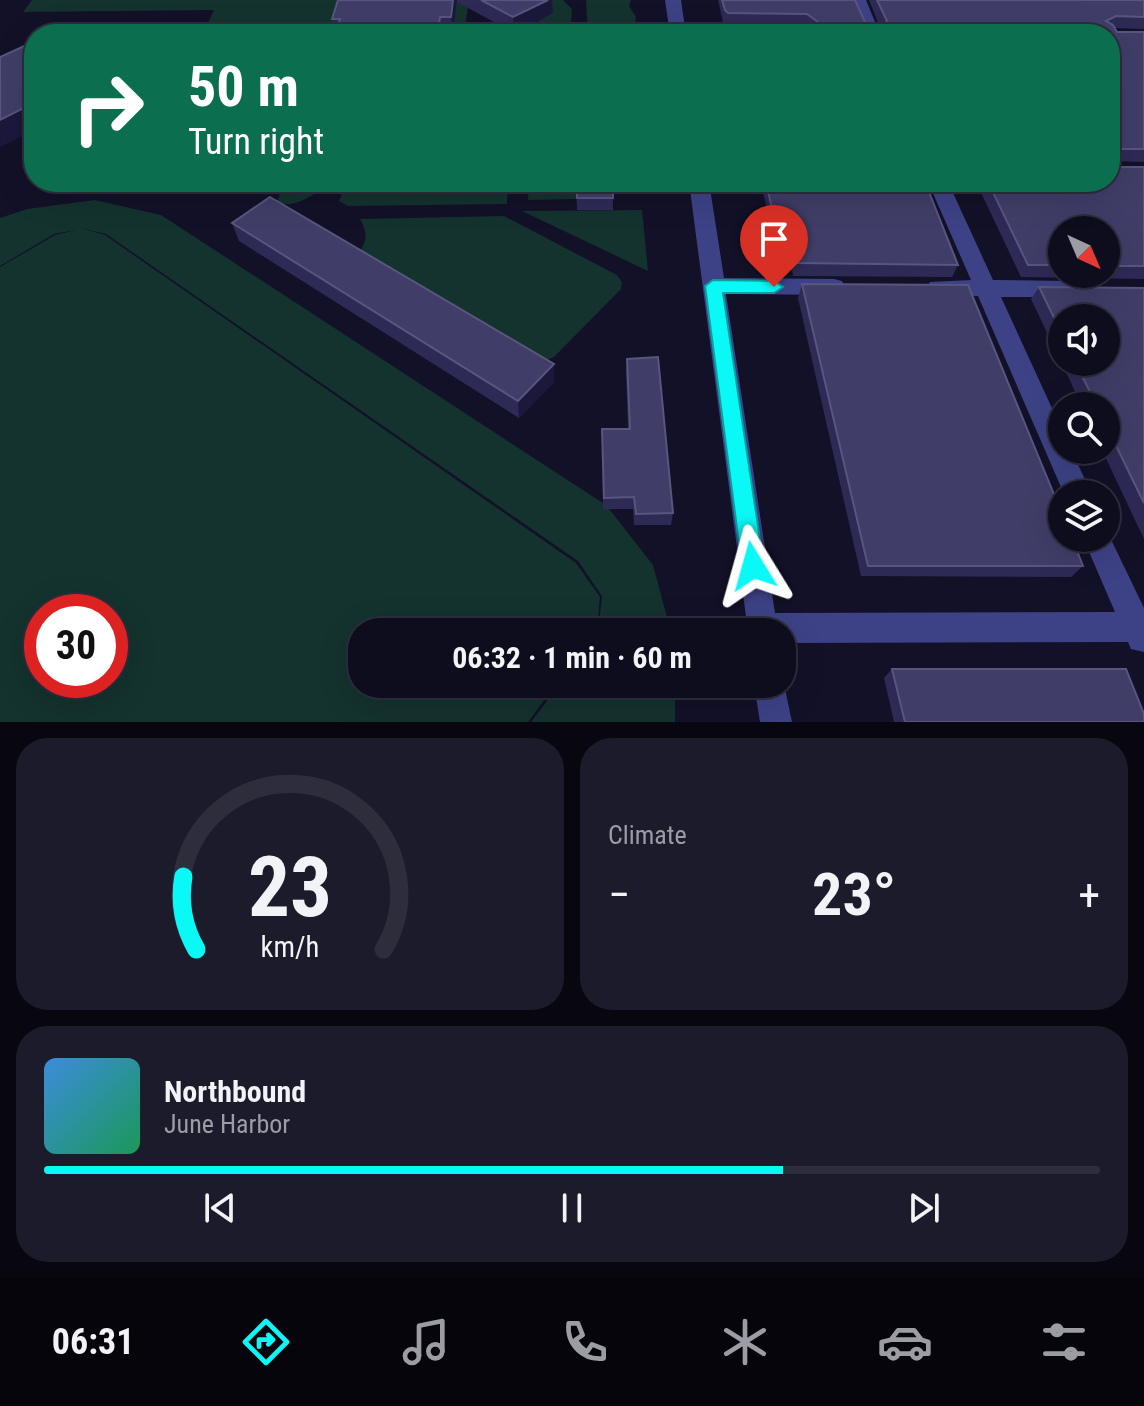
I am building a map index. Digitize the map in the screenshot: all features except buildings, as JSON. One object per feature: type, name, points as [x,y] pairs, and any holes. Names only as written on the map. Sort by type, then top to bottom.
[{"type":"street","points":[[673,0],[677,24]]},
{"type":"street","points":[[858,0],[868,24]]},
{"type":"street","points":[[700,192],[760,618]]},
{"type":"street","points":[[943,192],[1072,480]]},
{"type":"street","points":[[713,286],[850,288]]},
{"type":"street","points":[[911,288],[1097,289]]},
{"type":"street","points":[[796,630],[1142,633],[1104,552]]},
{"type":"street","points":[[772,698],[776,722]]},
{"type":"green space","points":[[32,0],[469,0],[465,24],[208,24],[214,10],[23,12]]},
{"type":"green space","points":[[547,0],[563,0],[572,9],[571,24],[543,24],[538,21],[552,13]]},
{"type":"green space","points":[[586,0],[631,0],[629,6],[636,17],[635,24],[587,24]]},
{"type":"green space","points":[[281,192],[316,192],[291,204],[277,203]]},
{"type":"green space","points":[[343,192],[508,192],[507,204],[348,206],[339,201]]},
{"type":"green space","points":[[528,192],[577,192],[577,199],[528,200]]},
{"type":"green space","points":[[95,200],[161,215],[606,505],[653,565],[667,618],[600,618],[602,596],[578,561],[106,234],[81,228],[105,235],[576,563],[600,597],[598,618],[348,618],[348,698],[546,698],[528,722],[0,722],[0,267],[55,235],[76,230],[54,234],[0,266],[0,218],[27,209]]},
{"type":"green space","points":[[642,210],[648,271],[522,211]]},
{"type":"green space","points":[[504,216],[617,275],[622,282],[621,289],[554,357],[547,360],[360,251],[366,235],[360,219]]},
{"type":"green space","points":[[549,698],[675,698],[675,722],[531,722]]},
{"type":"route","points":[[753,566],[713,286],[774,287]]}]
